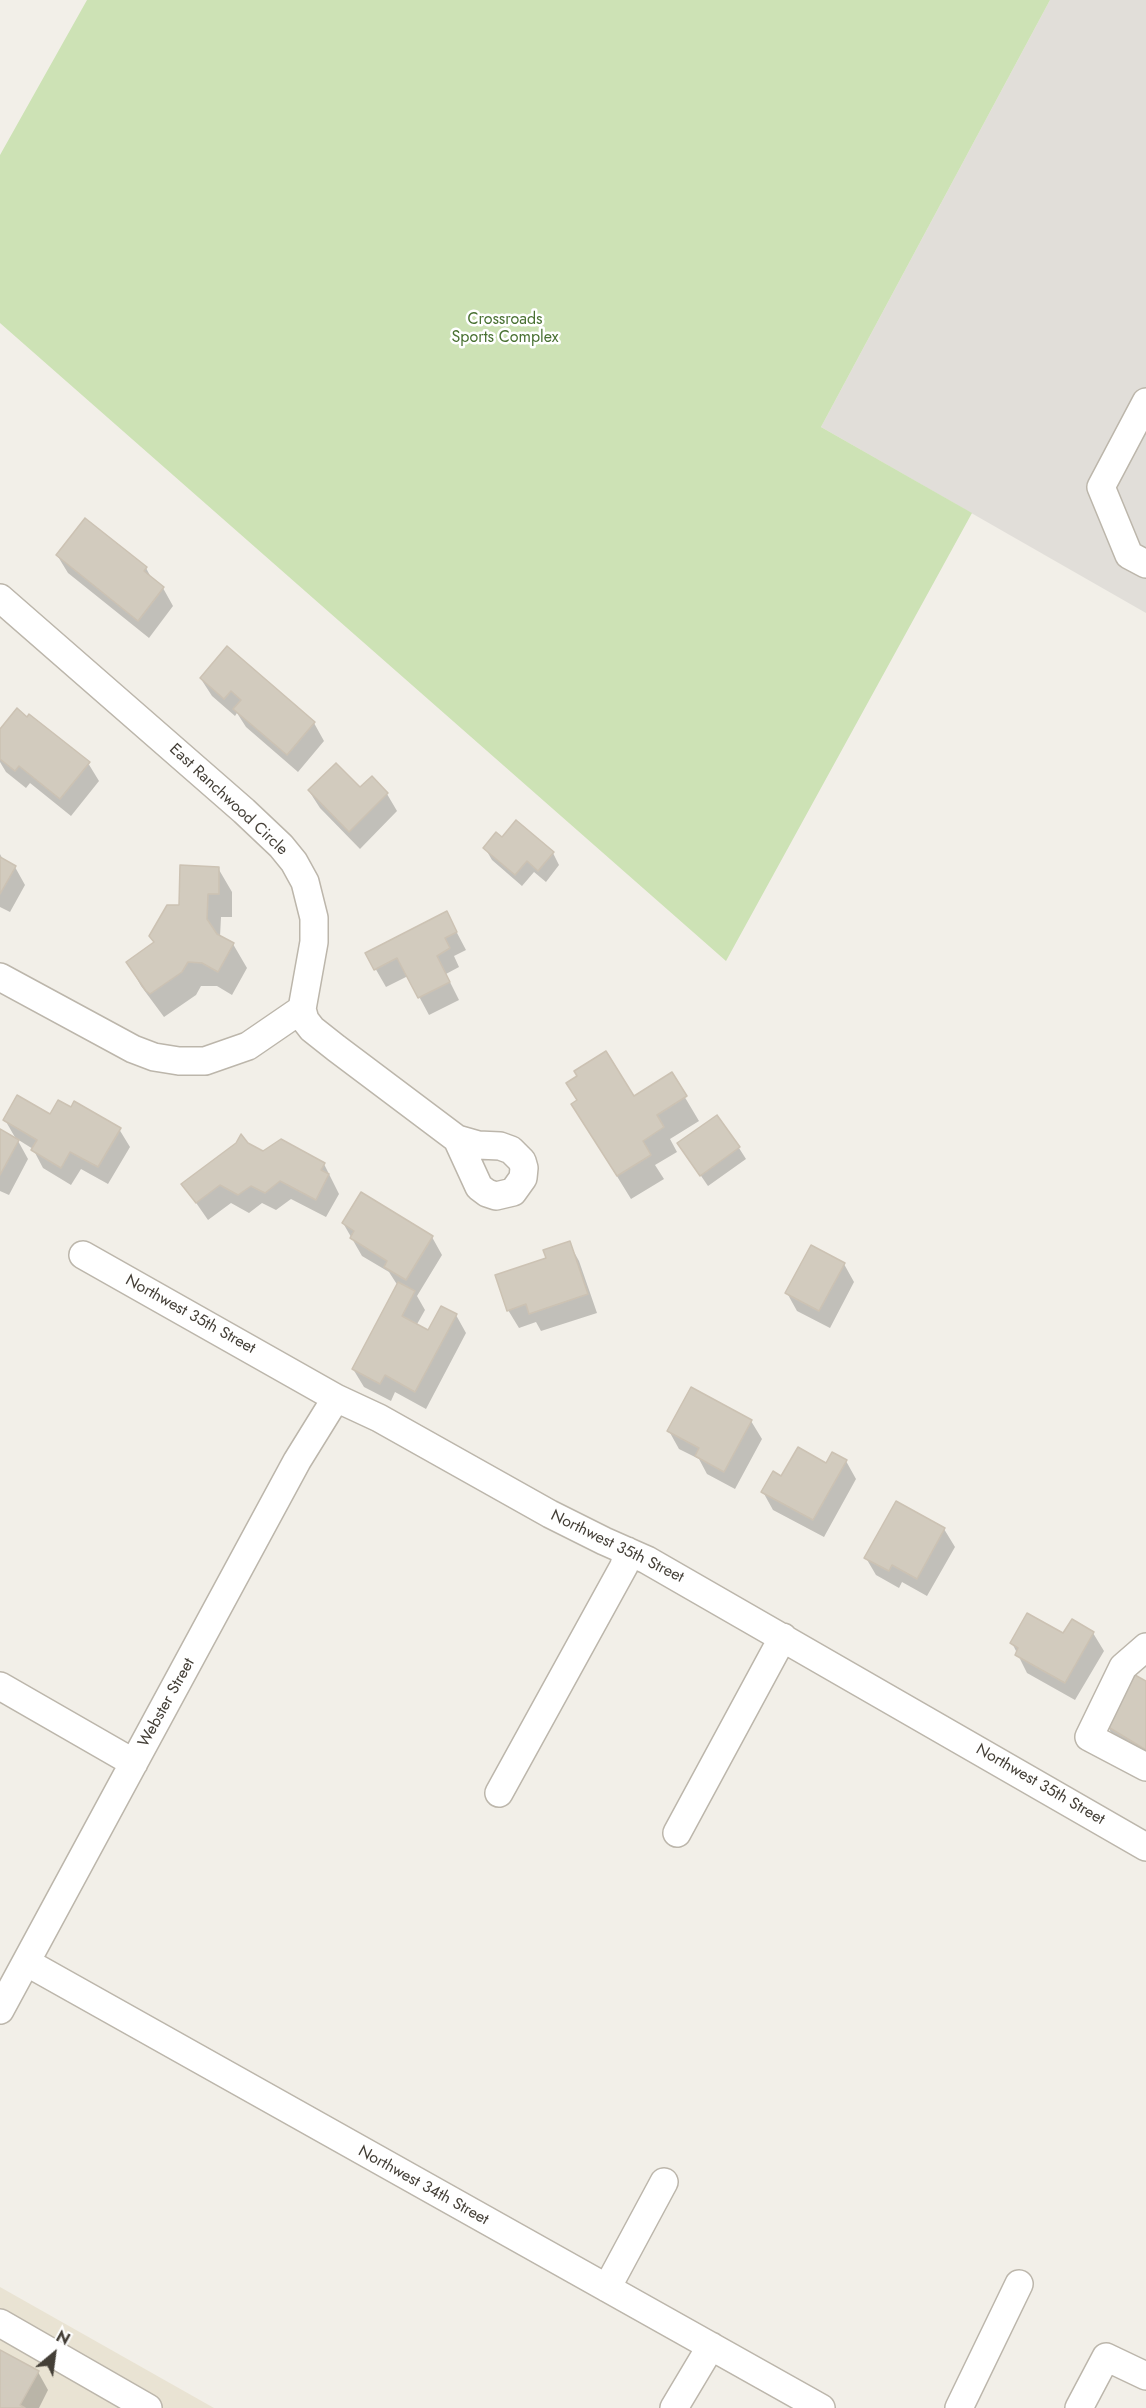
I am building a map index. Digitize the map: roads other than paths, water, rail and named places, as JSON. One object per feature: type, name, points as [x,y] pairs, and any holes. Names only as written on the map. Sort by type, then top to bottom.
[{"type":"street","points":[[1146,402],[1101,488],[1129,555],[1146,564]]},
{"type":"street","name":"East Ranchwood Circle","points":[[0,598],[244,811],[281,846],[294,862],[311,898],[314,918],[314,942],[302,1009]]},
{"type":"street","points":[[0,976],[133,1049],[154,1057],[179,1061],[205,1061],[248,1046],[302,1009],[305,1020],[312,1029],[457,1139]]},
{"type":"street","name":"Northwest 35th Street","points":[[83,1255],[336,1398],[379,1418],[550,1514],[647,1560],[1146,1847]]},
{"type":"street","name":"Webster Street","points":[[0,2010],[297,1461],[336,1398]]},
{"type":"street","points":[[499,1793],[624,1566],[627,1551]]},
{"type":"street","points":[[677,1833],[783,1637]]},
{"type":"street","points":[[1146,1647],[1123,1667],[1089,1737],[1146,1767]]},
{"type":"street","points":[[0,1686],[134,1763]]},
{"type":"street","name":"Northwest 34th Street","points":[[26,1962],[820,2408]]},
{"type":"street","points":[[607,2288],[664,2182]]},
{"type":"street","points":[[959,2408],[1019,2284]]},
{"type":"street","points":[[0,2323],[138,2405]]},
{"type":"street","points":[[674,2408],[711,2346]]},
{"type":"street","points":[[1079,2408],[1106,2357],[1146,2376]]},
{"type":"park label","name":"Crossroads Sports Complex","points":[[505,329]]}]
